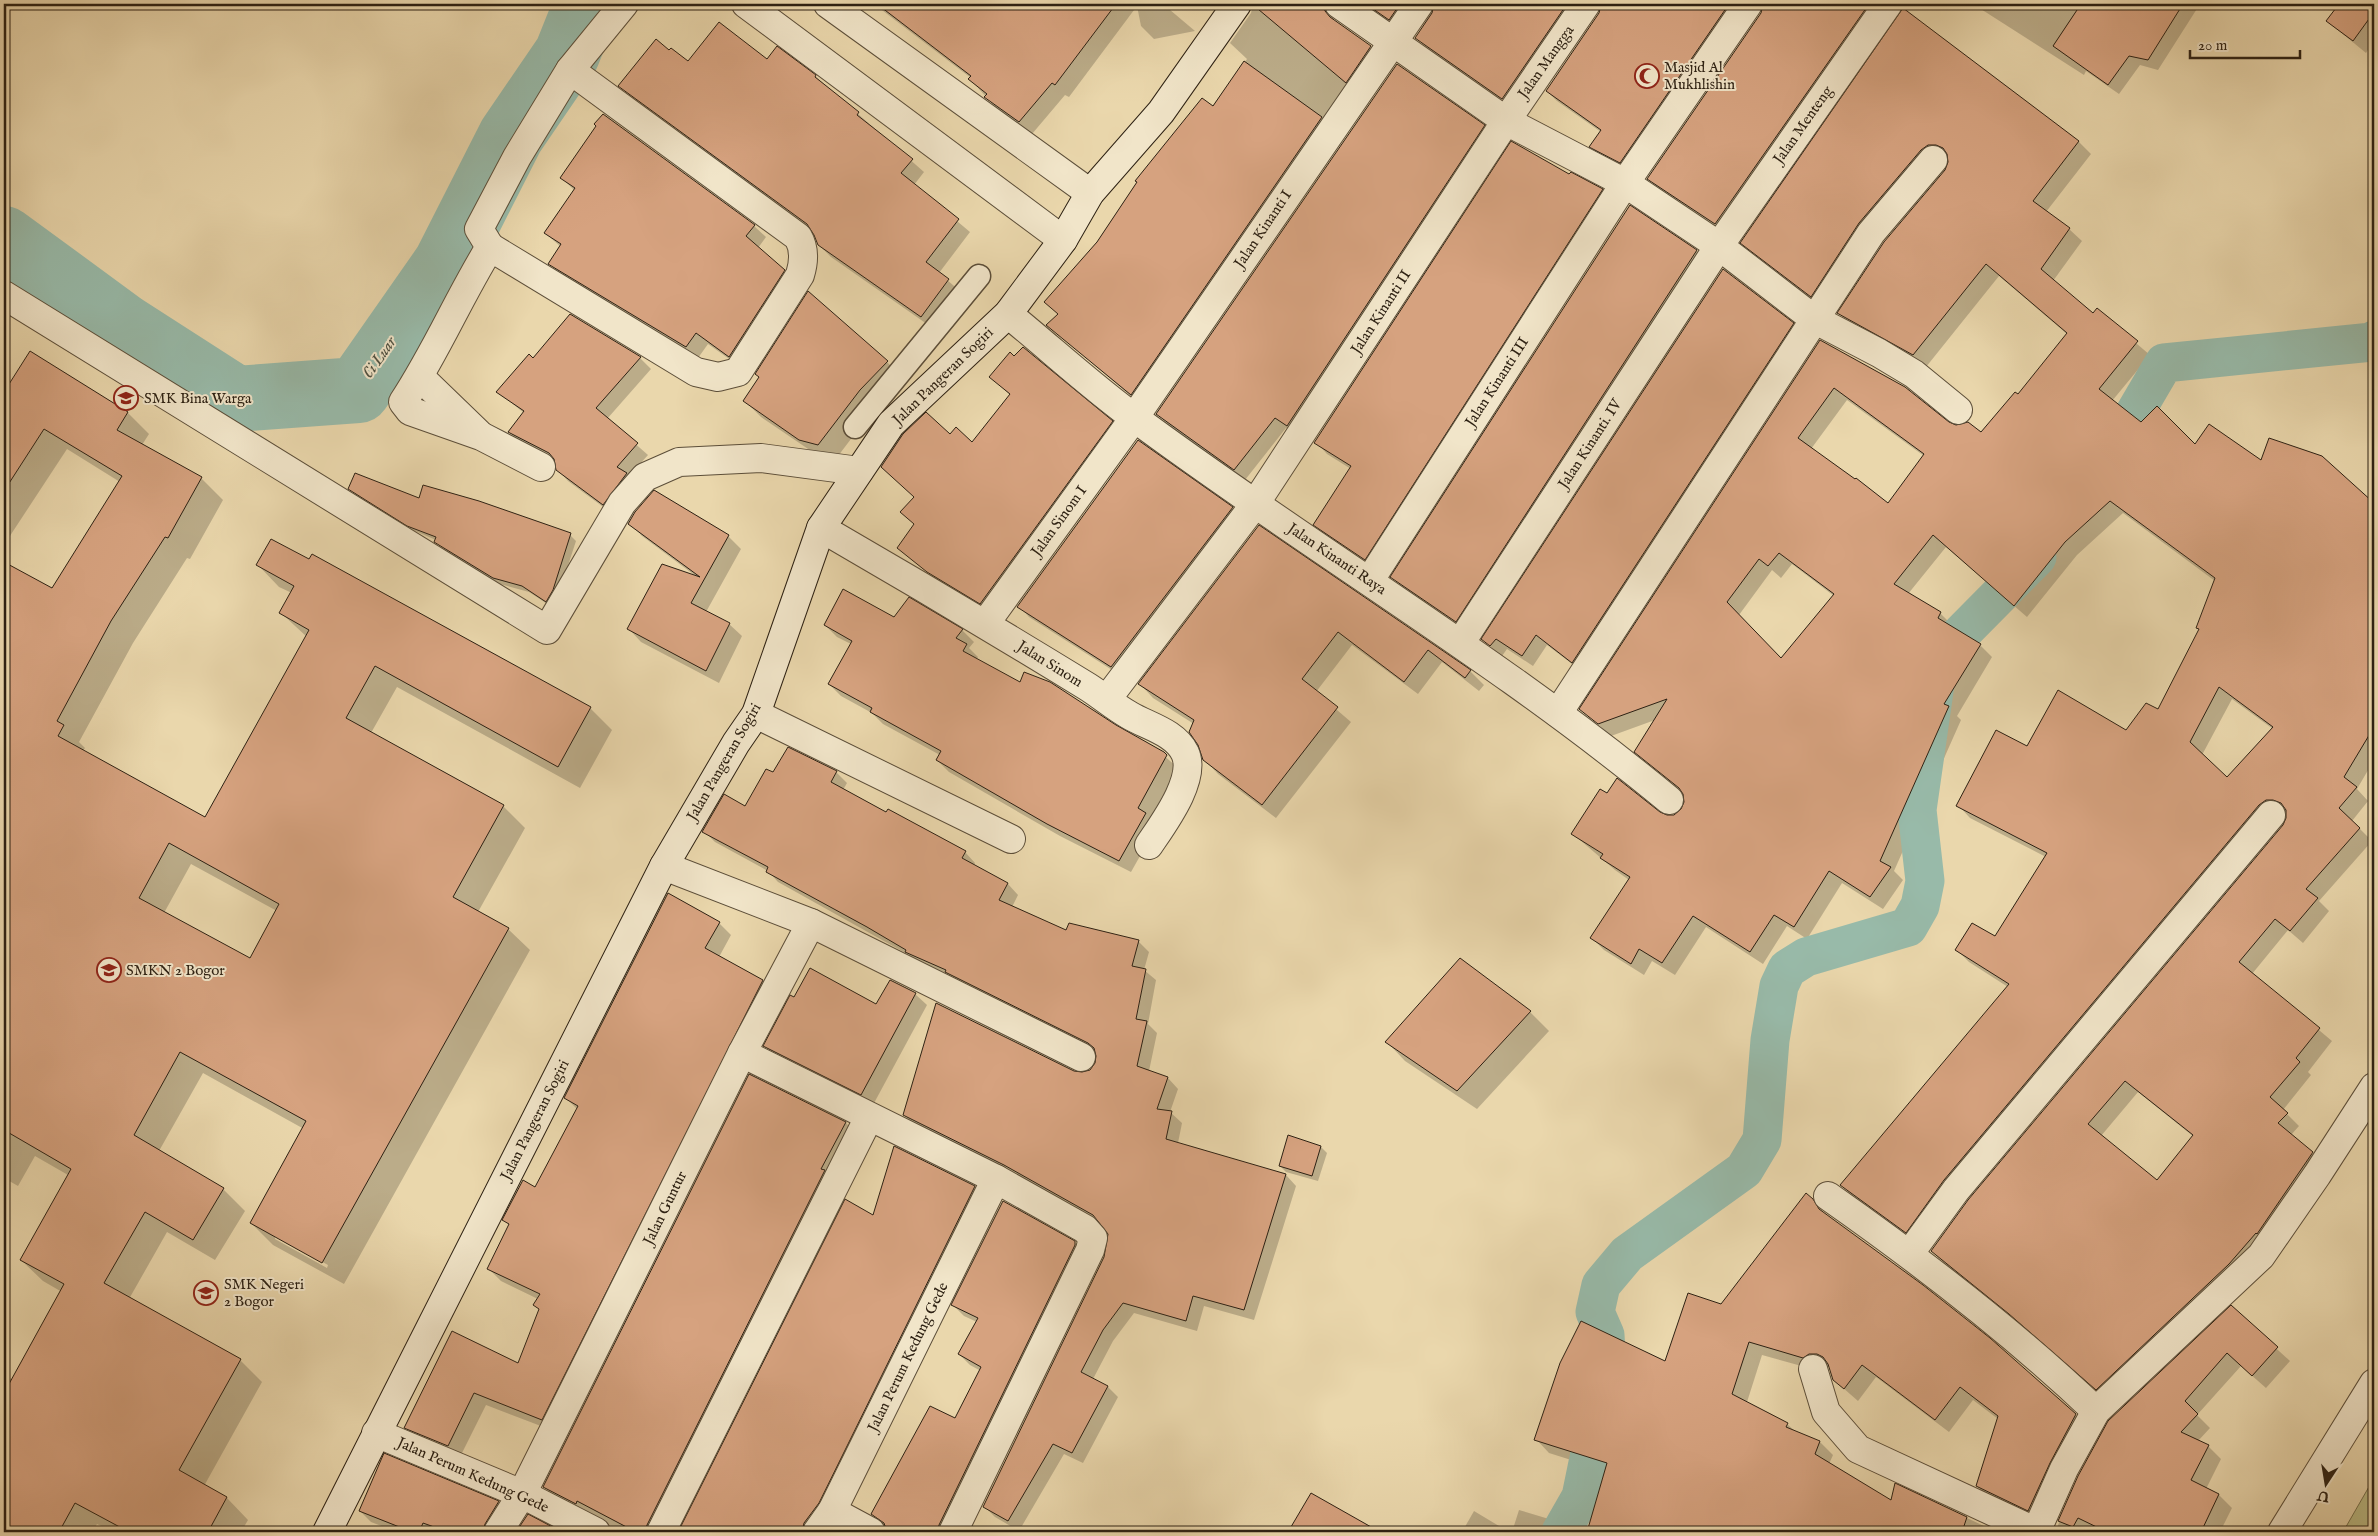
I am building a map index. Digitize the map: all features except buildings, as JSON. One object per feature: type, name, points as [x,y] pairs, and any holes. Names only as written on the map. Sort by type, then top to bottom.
[{"type":"street","points":[[570,70],[798,236],[803,245],[803,265],[800,275],[738,372],[718,377],[696,372],[490,247],[480,229],[516,157],[570,70],[624,4]]},
{"type":"street","points":[[746,4],[1063,240]]},
{"type":"street","points":[[828,4],[1090,193]]},
{"type":"street","name":"Jalan Pangeran Sogiri","points":[[327,1532],[664,866],[736,743],[756,714],[821,528],[891,424],[1008,314],[1063,240],[1090,193],[1160,112],[1237,4]]},
{"type":"street","points":[[1339,4],[1506,121],[1625,183],[1719,246],[1814,319],[1879,353],[1914,374],[1958,410]]},
{"type":"street","name":"Jalan Kinanti I","points":[[1134,418],[1419,4]]},
{"type":"street","name":"Jalan Mangga","points":[[1506,121],[1586,4]]},
{"type":"street","name":"Jalan Kinanti III","points":[[1370,580],[1625,183],[1748,4]]},
{"type":"street","name":"Jalan Menteng","points":[[1719,246],[1888,4]]},
{"type":"street","name":"Jalan Kinanti II","points":[[1107,699],[1255,504],[1506,121]]},
{"type":"street","points":[[1558,713],[1871,233],[1933,160]]},
{"type":"street","name":"Jalan Kinanti. IV","points":[[1461,642],[1719,246]]},
{"type":"street","points":[[490,247],[470,279],[420,377],[403,402],[406,408],[441,423],[481,436],[541,467]]},
{"type":"street","points":[[4,295],[547,630],[617,511],[645,477],[680,462],[760,458],[860,471]]},
{"type":"street","name":"Jalan Kinanti Raya","points":[[1008,314],[1134,418],[1255,504],[1461,642],[1618,758],[1669,800]]},
{"type":"street","name":"Jalan Sinom I","points":[[985,624],[1134,418]]},
{"type":"street","name":"Jalan Sinom","points":[[821,528],[985,624],[1107,699],[1129,715],[1172,738],[1184,753],[1188,767],[1174,806],[1149,845]]},
{"type":"street","points":[[756,714],[1011,839]]},
{"type":"street","points":[[1910,1253],[1956,1190],[2271,815]]},
{"type":"street","points":[[664,866],[811,923],[1081,1056]]},
{"type":"street","name":"Jalan Guntur","points":[[498,1532],[522,1494],[742,1053],[811,923]]},
{"type":"street","points":[[742,1053],[996,1180],[1085,1229],[1093,1238],[1090,1250],[953,1532]]},
{"type":"street","points":[[1813,1369],[1826,1412],[1858,1449],[2036,1532],[2064,1468],[2096,1411],[2261,1256],[2317,1175],[2374,1087]]},
{"type":"street","points":[[661,1532],[869,1117]]},
{"type":"street","name":"Jalan Perum Kedung Gede","points":[[825,1522],[996,1180]]},
{"type":"street","points":[[1828,1196],[1910,1253],[2048,1365],[2096,1411]]},
{"type":"street","points":[[2282,1532],[2374,1383]]},
{"type":"street","name":"Jalan Perum Kedung Gede","points":[[376,1433],[522,1494],[596,1532]]},
{"type":"street","points":[[825,1522],[871,1532]]},
{"type":"lane","points":[[855,427],[979,276]]},
{"type":"lane","points":[[908,362],[936,382]]},
{"type":"green space","points":[[2374,1478],[2374,1532],[2343,1532]]},
{"type":"waterway","name":"Ci Luar","points":[[4,239],[124,327],[236,399],[358,390],[446,264],[511,136],[567,54],[587,4]]},
{"type":"waterway","points":[[2106,462],[2164,363],[2372,342],[2374,340]]},
{"type":"waterway","points":[[1561,1532],[1581,1497],[1607,1371],[1605,1335],[1595,1312],[1601,1285],[1627,1254],[1744,1170],[1762,1140],[1770,1040],[1779,986],[1787,969],[1806,957],[1908,927],[1920,906],[1925,881],[1917,810],[1939,656],[2037,557]]},
{"type":"place","name":"Masjid Al Mukhlishin","points":[[1647,76]]},
{"type":"place","name":"SMK Bina Warga","points":[[126,398]]},
{"type":"place","name":"SMKN 2 Bogor","points":[[109,970]]},
{"type":"place","name":"SMK Negeri 2 Bogor","points":[[206,1293]]}]
